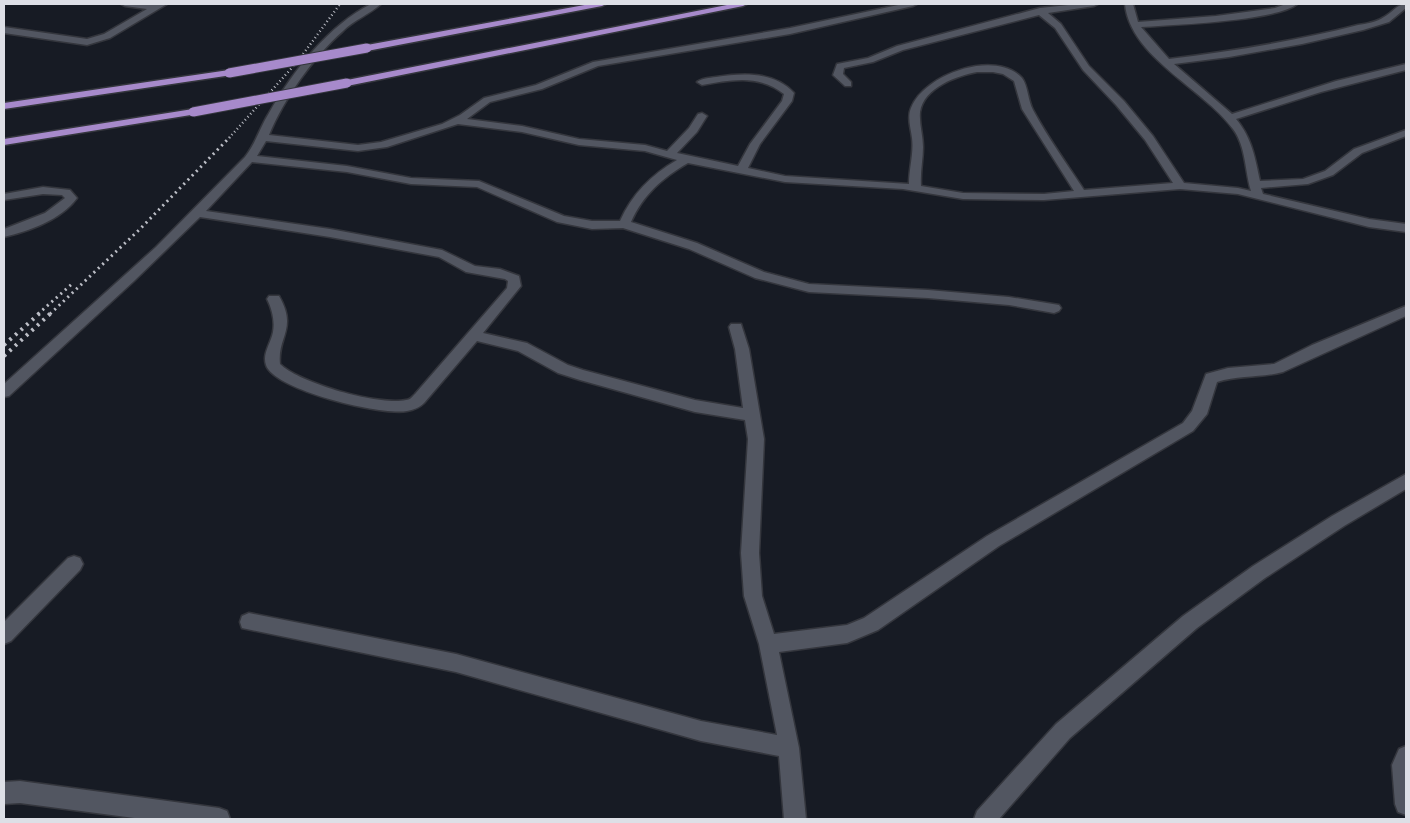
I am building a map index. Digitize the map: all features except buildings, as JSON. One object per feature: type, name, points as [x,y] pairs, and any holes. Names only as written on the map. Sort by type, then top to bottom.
[{"type":"highway","points":[[4,106],[229,73],[602,4]]},
{"type":"highway","points":[[4,142],[193,112],[743,4]]},
{"type":"street","points":[[126,4],[155,8]]},
{"type":"street","points":[[4,30],[87,42],[106,36],[164,4]]},
{"type":"street","points":[[4,392],[168,242],[250,158],[264,138],[272,116],[300,75],[340,27],[376,4]]},
{"type":"street","points":[[264,138],[368,148],[383,145],[457,121],[487,100],[539,87],[596,64],[790,32],[913,4]]},
{"type":"street","points":[[848,84],[838,75],[840,66],[845,64],[870,60],[900,48],[1040,11],[1094,4]]},
{"type":"street","points":[[1129,4],[1128,10],[1134,25],[1151,46],[1230,118],[1239,129],[1251,164],[1256,190]]},
{"type":"street","points":[[1134,25],[1216,19],[1277,10],[1293,4]]},
{"type":"street","points":[[1167,62],[1229,54],[1302,41],[1354,29],[1386,20],[1406,4]]},
{"type":"street","points":[[1040,11],[1058,26],[1086,68],[1120,103],[1149,138],[1180,186]]},
{"type":"street","points":[[1230,118],[1285,98],[1406,67]]},
{"type":"street","points":[[915,187],[914,171],[918,146],[915,117],[917,105],[936,82],[949,76],[985,69],[1004,71],[1018,80],[1027,109],[1050,149],[1081,194]]},
{"type":"street","points":[[702,82],[731,77],[759,76],[777,84],[789,93],[787,101],[755,144],[741,170]]},
{"type":"street","points":[[670,154],[693,130],[702,116]]},
{"type":"street","points":[[457,121],[514,128],[579,142],[646,148],[686,159],[785,179],[915,187],[963,196],[991,198],[1044,197],[1180,186],[1238,191],[1256,190],[1304,182],[1329,172],[1372,144],[1406,132]]},
{"type":"street","points":[[250,158],[347,169],[411,181],[479,184],[561,219],[592,225],[624,224],[693,246],[760,275],[809,288],[928,294],[1009,301],[1054,308]]},
{"type":"street","points":[[624,224],[629,210],[646,187],[667,169],[686,159]]},
{"type":"street","points":[[4,197],[59,190],[66,192],[71,198],[66,204],[50,214],[4,232]]},
{"type":"street","points":[[1256,190],[1369,223],[1406,228]]},
{"type":"street","points":[[196,213],[330,233],[442,254],[455,258],[474,270],[505,273],[511,276],[515,282],[512,292],[416,402],[405,407],[377,404],[319,390],[295,382],[281,374],[273,366],[272,357],[281,322],[274,299]]},
{"type":"street","points":[[768,644],[847,634],[871,624],[907,602],[993,541],[1188,426],[1198,414],[1211,378],[1278,368],[1406,311]]},
{"type":"street","points":[[736,327],[742,349],[756,438],[750,553],[753,596],[768,644],[789,748],[796,810],[795,819]]},
{"type":"street","points":[[474,336],[532,350],[564,369],[607,383],[695,406],[752,415]]},
{"type":"street","points":[[985,819],[1063,731],[1190,622],[1267,567],[1378,496],[1406,481]]},
{"type":"street","points":[[4,635],[74,564]]},
{"type":"street","points":[[249,622],[456,663],[701,731],[789,748]]},
{"type":"street","points":[[1406,756],[1402,765],[1406,804]]},
{"type":"street","points":[[4,793],[20,792],[219,819]]},
{"type":"railway","points":[[229,138],[298,61],[340,4]]},
{"type":"railway","points":[[50,314],[140,229],[230,137]]},
{"type":"railway","points":[[38,314],[73,283]]},
{"type":"railway","points":[[4,345],[40,313]]},
{"type":"railway","points":[[4,356],[51,313]]}]
